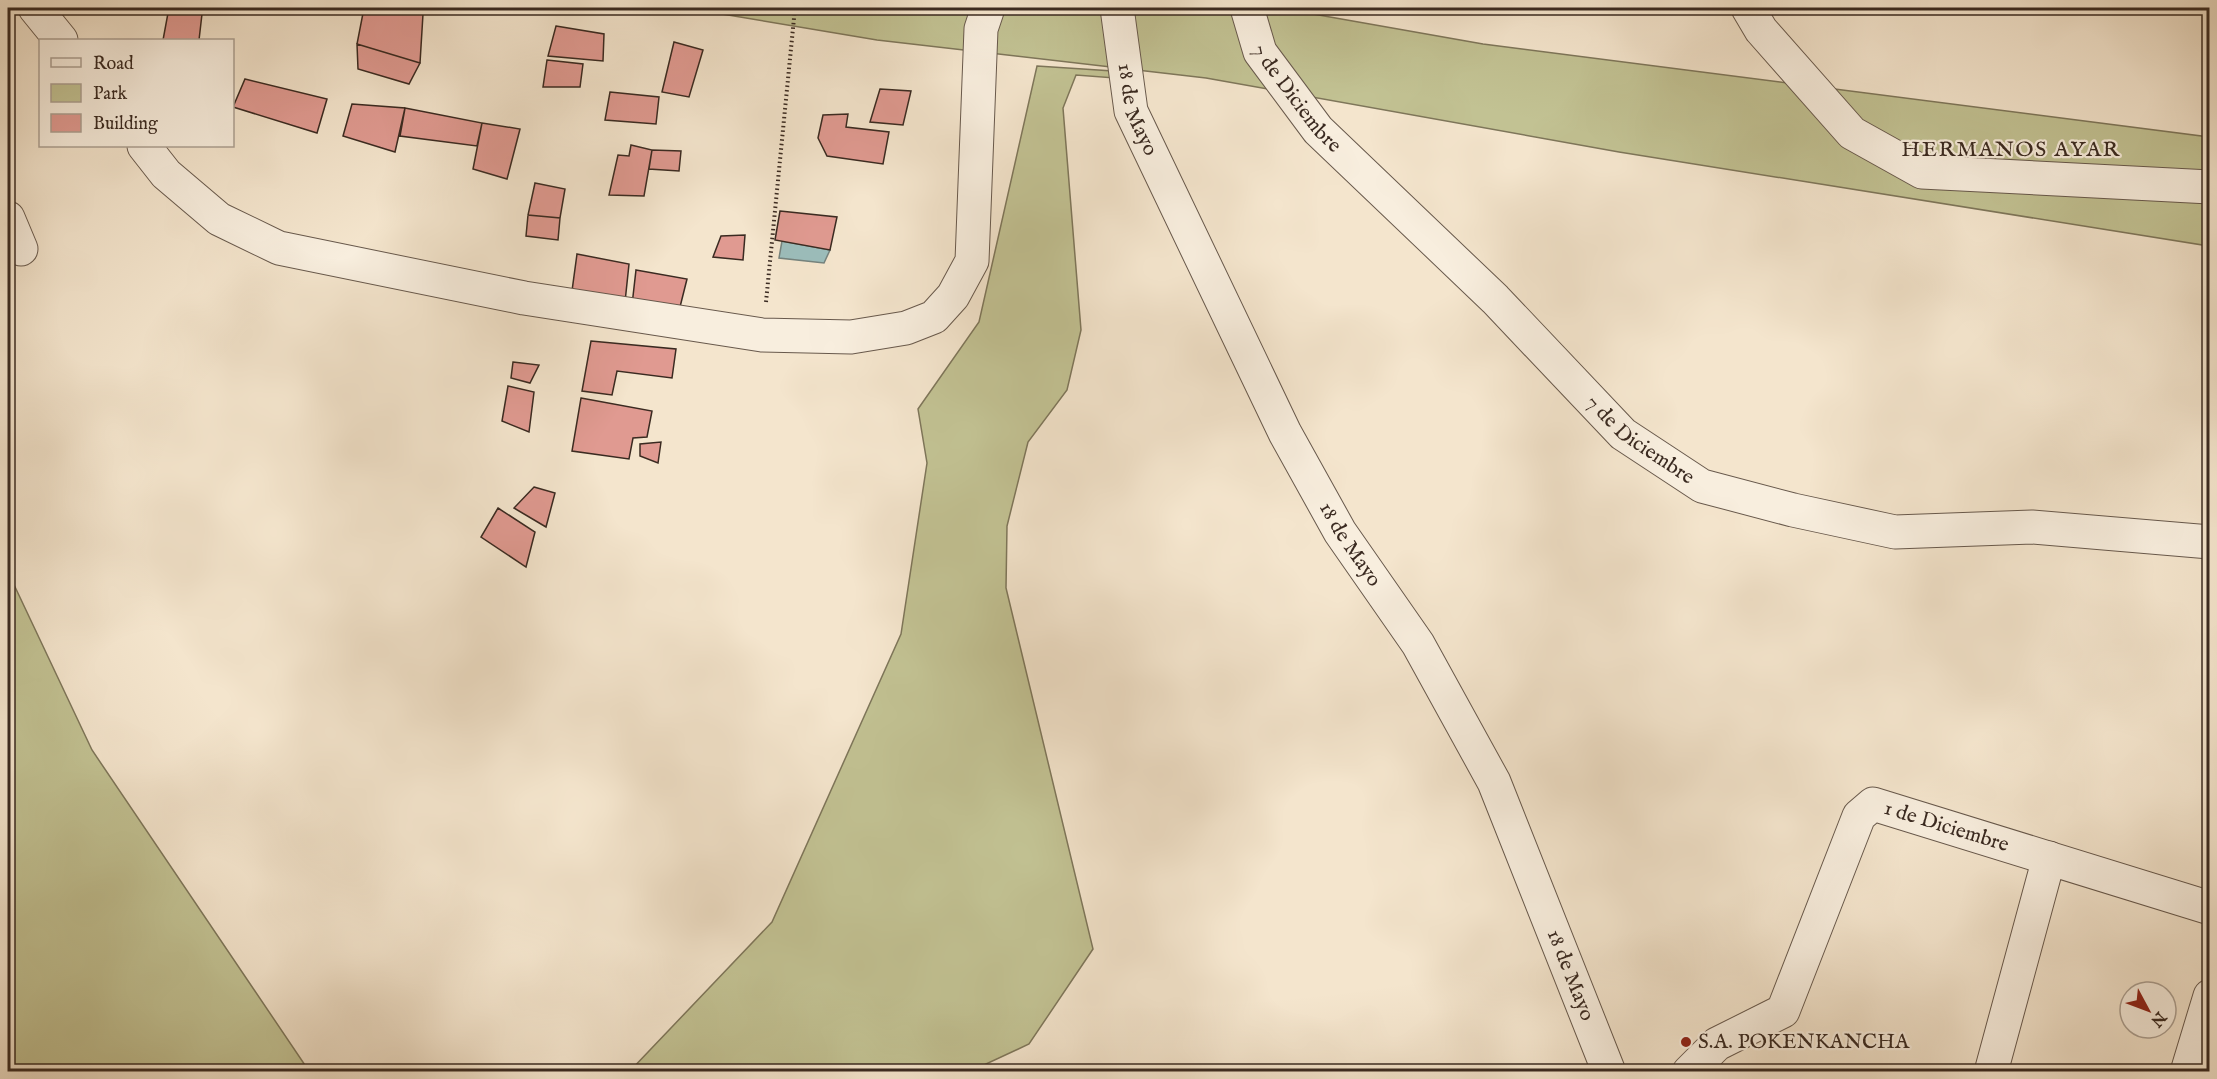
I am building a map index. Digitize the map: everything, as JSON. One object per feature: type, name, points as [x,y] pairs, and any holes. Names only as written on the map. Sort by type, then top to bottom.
[{"type":"street","points":[[35,8],[60,39]]},
{"type":"street","points":[[145,147],[166,174],[219,219],[279,248],[524,298],[762,335],[851,337],[906,328],[934,317],[954,296],[972,261],[981,29],[987,8]]},
{"type":"street","name":"18 de Mayo","points":[[1117,8],[1131,111],[1285,433],[1340,532],[1418,645],[1494,782],[1609,1071]]},
{"type":"street","name":"7 de Diciembre","points":[[1247,8],[1260,52],[1318,130],[1494,299],[1623,434],[1702,486],[1793,510],[1895,532],[2032,527],[2210,542]]},
{"type":"street","points":[[1748,8],[1761,30],[1852,133],[1922,172],[2210,187]]},
{"type":"street","points":[[8,218],[21,249]]},
{"type":"street","name":"1 de Diciembre","points":[[1689,1071],[1717,1044],[1783,1011],[1859,816],[1873,804],[2210,908]]},
{"type":"street","points":[[1991,1071],[2049,858]]},
{"type":"street","points":[[2187,1071],[2210,996]]},
{"type":"path","points":[[762,335],[795,8]]},
{"type":"green space","points":[[686,8],[1279,8],[1483,44],[2209,137],[2209,246],[1619,152],[1206,78],[877,40]]},
{"type":"green space","points":[[1037,66],[1128,72],[1128,79],[1076,75],[1063,108],[1081,330],[1067,390],[1028,442],[1007,526],[1006,588],[1093,949],[1029,1044],[971,1071],[629,1072],[772,922],[901,634],[927,463],[918,409],[979,322]]},
{"type":"green space","points":[[8,572],[92,750],[309,1071],[35,1072],[27,1065],[8,1068]]},
{"type":"water","points":[[782,241],[830,250],[824,263],[779,258]]},
{"type":"building","points":[[364,8],[405,8],[423,14],[420,63],[357,44]]},
{"type":"building","points":[[168,13],[202,14],[199,39],[163,39]]},
{"type":"building","points":[[556,26],[604,34],[603,61],[548,56]]},
{"type":"building","points":[[674,42],[703,50],[689,97],[662,92]]},
{"type":"building","points":[[357,44],[420,63],[409,84],[358,69]]},
{"type":"building","points":[[547,60],[583,64],[580,87],[543,87]]},
{"type":"building","points":[[245,79],[327,99],[317,133],[234,107]]},
{"type":"building","points":[[880,89],[911,91],[903,125],[870,122]]},
{"type":"building","points":[[610,92],[659,97],[656,124],[605,120]]},
{"type":"building","points":[[352,104],[405,108],[395,152],[343,136]]},
{"type":"building","points":[[405,108],[482,123],[477,146],[400,136]]},
{"type":"building","points":[[848,114],[846,127],[889,132],[883,164],[827,156],[818,138],[823,115]]},
{"type":"building","points":[[482,123],[520,129],[507,179],[473,169]]},
{"type":"building","points":[[631,145],[652,150],[644,196],[609,195],[618,155],[629,156]]},
{"type":"building","points":[[652,150],[681,151],[679,171],[649,169]]},
{"type":"building","points":[[535,183],[565,189],[560,218],[528,215]]},
{"type":"building","points":[[780,211],[837,217],[830,250],[775,240]]},
{"type":"building","points":[[528,215],[560,218],[558,240],[526,236]]},
{"type":"building","points":[[745,235],[743,260],[713,257],[721,236]]},
{"type":"building","points":[[577,254],[629,264],[625,302],[572,291]]},
{"type":"building","points":[[636,270],[687,279],[679,311],[632,305]]},
{"type":"building","points":[[591,341],[676,349],[672,378],[617,371],[612,395],[582,391]]},
{"type":"building","points":[[513,362],[539,365],[530,383],[511,378]]},
{"type":"building","points":[[508,386],[534,392],[529,432],[502,421]]},
{"type":"building","points":[[581,398],[652,411],[647,437],[633,438],[629,459],[572,451]]},
{"type":"building","points":[[661,442],[658,463],[640,456],[640,444]]},
{"type":"building","points":[[534,487],[555,493],[546,527],[514,508]]},
{"type":"building","points":[[498,508],[535,532],[526,567],[481,537]]},
{"type":"place","name":"S.A. POKENKANCHA","points":[[1686,1042]]},
{"type":"district","name":"HERMANOS AYAR","points":[[2011,150]]}]
